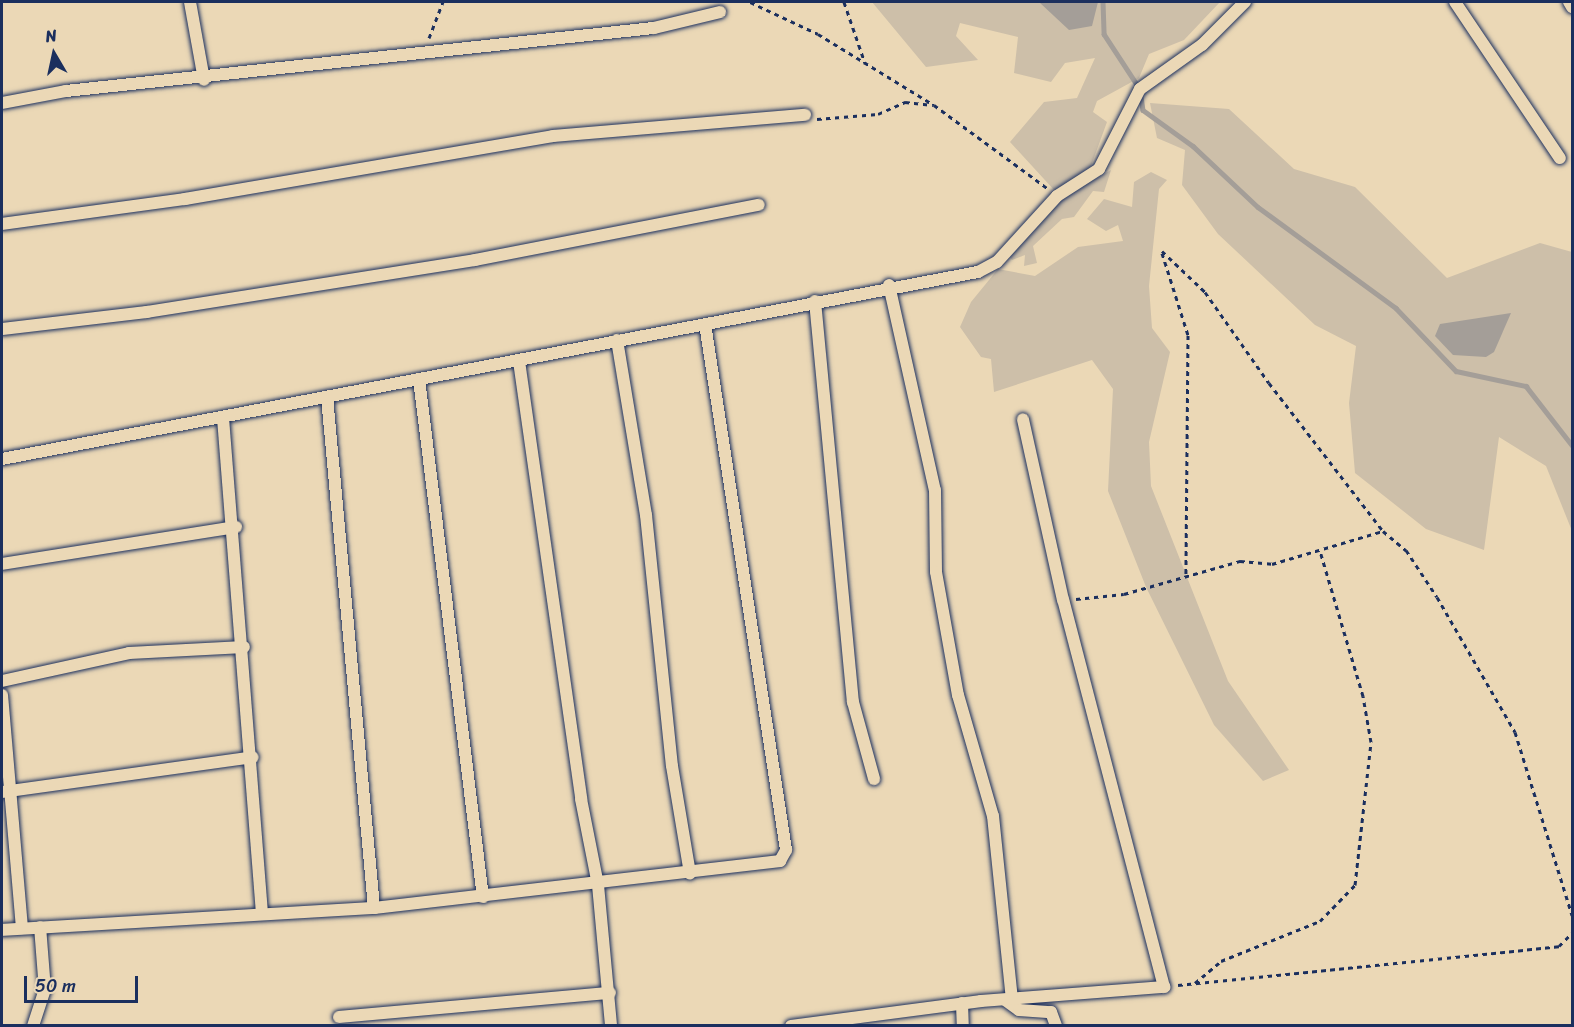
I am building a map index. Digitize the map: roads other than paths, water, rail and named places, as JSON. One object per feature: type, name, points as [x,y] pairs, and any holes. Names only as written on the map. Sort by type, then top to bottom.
[{"type":"street","points":[[190,2],[204,80]]},
{"type":"street","points":[[2,459],[519,361],[889,285],[988,268],[1057,196],[1104,163],[1140,89],[1202,45],[1245,2]]},
{"type":"street","points":[[1455,2],[1560,158]]},
{"type":"street","points":[[1569,2],[1572,7]]},
{"type":"street","points":[[2,103],[66,91],[204,80],[421,57],[654,28],[720,12]]},
{"type":"street","points":[[2,224],[185,199],[553,136],[805,115]]},
{"type":"street","points":[[2,329],[147,312],[408,271],[759,205]]},
{"type":"street","points":[[889,285],[935,490],[936,572],[958,695],[993,816],[1009,1000],[1019,1010],[1051,1012],[1056,1026]]},
{"type":"street","points":[[815,301],[853,702],[874,779]]},
{"type":"street","points":[[2,930],[374,908],[598,885],[780,861],[786,850],[705,324]]},
{"type":"street","points":[[617,340],[646,515],[672,766],[690,873]]},
{"type":"street","points":[[519,361],[581,799],[598,885],[610,993],[611,1026]]},
{"type":"street","points":[[419,379],[483,897]]},
{"type":"street","points":[[327,397],[374,908]]},
{"type":"street","points":[[223,418],[236,527],[262,913]]},
{"type":"street","points":[[791,1026],[873,1020],[962,1004],[1164,987],[1063,600],[1023,418]]},
{"type":"street","points":[[2,564],[236,527]]},
{"type":"street","points":[[2,681],[129,653],[244,647]]},
{"type":"street","points":[[2,694],[7,791],[22,928]]},
{"type":"street","points":[[7,791],[253,757]]},
{"type":"street","points":[[33,1026],[45,990],[40,927]]},
{"type":"street","points":[[339,1017],[610,993]]},
{"type":"street","points":[[962,1004],[963,1026]]},
{"type":"waterway","points":[[1103,2],[1104,34],[1140,89],[1143,110],[1193,146],[1258,207],[1396,308],[1456,371],[1526,386],[1572,445]]}]
